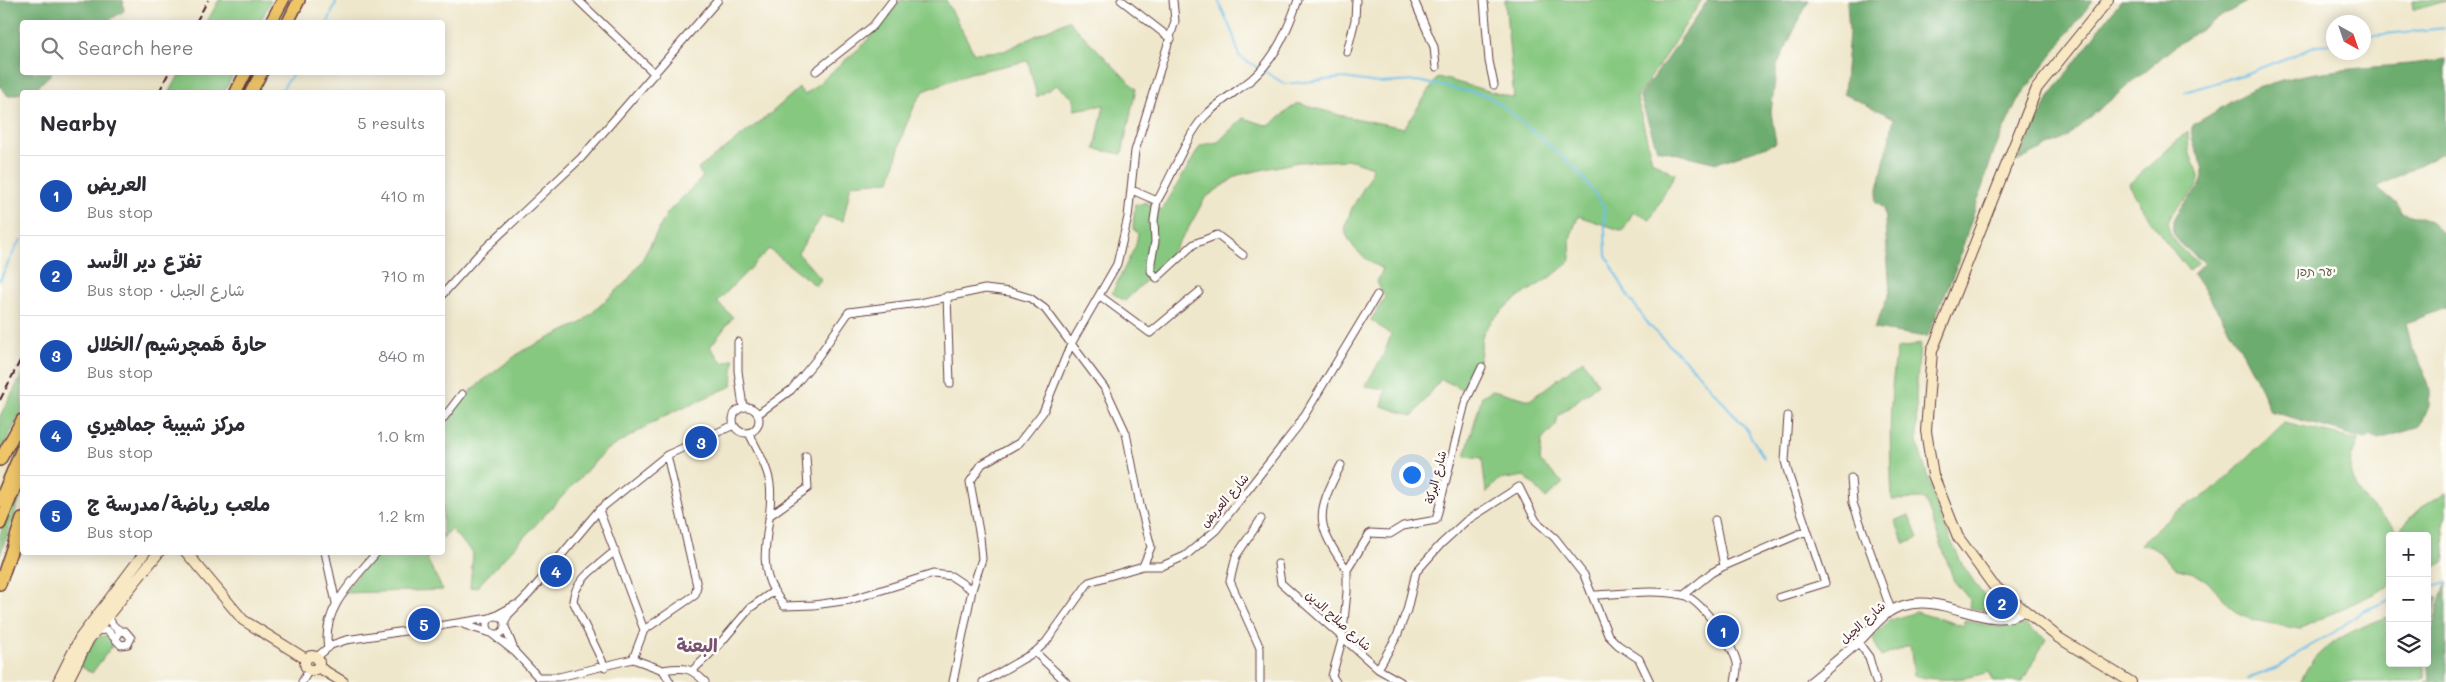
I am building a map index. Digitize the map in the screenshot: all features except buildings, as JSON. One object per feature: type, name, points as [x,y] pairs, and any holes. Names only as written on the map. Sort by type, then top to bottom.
[{"type":"highway","points":[[273,20],[283,0]]},
{"type":"highway","points":[[289,20],[300,0]]},
{"type":"highway","points":[[237,90],[244,75]]},
{"type":"highway","points":[[252,90],[260,75]]},
{"type":"highway","points":[[0,460],[20,424]]},
{"type":"highway","points":[[0,501],[20,454]]},
{"type":"highway","points":[[0,524],[20,475]]},
{"type":"highway","points":[[0,584],[20,525]]},
{"type":"highway","points":[[11,553],[20,537]]},
{"type":"main road","points":[[2108,0],[2037,88],[1987,208],[1932,351],[1926,431],[1933,475],[1958,537],[1993,585],[2024,612],[2059,638],[2131,682]]},
{"type":"main road","points":[[58,682],[80,638],[143,555]]},
{"type":"main road","points":[[67,682],[76,660],[95,631],[156,555]]},
{"type":"main road","points":[[188,555],[243,620],[343,682]]},
{"type":"main road","points":[[194,555],[223,597]]},
{"type":"street","points":[[578,0],[655,74]]},
{"type":"street","points":[[445,292],[478,254],[581,158],[718,0]]},
{"type":"street","points":[[816,71],[873,26],[893,0]]},
{"type":"street","points":[[1121,0],[1171,39]]},
{"type":"street","points":[[953,682],[972,590],[982,559],[970,482],[982,464],[1018,443],[1043,412],[1071,344],[1117,264],[1128,217],[1135,151],[1175,21],[1173,0]]},
{"type":"street","points":[[1242,255],[1217,235],[1194,244],[1157,278],[1151,271],[1151,262],[1155,242],[1154,220],[1157,201],[1170,181],[1196,128],[1220,102],[1259,72],[1286,35],[1298,0]]},
{"type":"street","points":[[1347,52],[1355,20],[1356,0]]},
{"type":"street","points":[[1414,0],[1434,47],[1436,67]]},
{"type":"street","points":[[1484,0],[1488,60],[1494,85]]},
{"type":"street","points":[[1132,190],[1157,201]]},
{"type":"street","points":[[758,414],[791,390],[815,361],[850,312],[919,303],[985,289],[1010,292],[1030,298],[1045,309],[1106,390],[1126,433],[1140,505],[1151,547],[1143,566]]},
{"type":"street","points":[[1100,296],[1150,333],[1198,292]]},
{"type":"street","points":[[947,296],[950,384]]},
{"type":"street","name":"شارع العريض","points":[[984,682],[1035,652],[1046,642],[1089,582],[1143,566],[1162,566],[1185,556],[1216,530],[1298,426],[1377,296]]},
{"type":"street","points":[[738,342],[738,371],[743,407]]},
{"type":"street","name":"شارع البركة","points":[[1347,570],[1370,533],[1390,534],[1403,526],[1436,520],[1465,403],[1482,368]]},
{"type":"street","points":[[445,416],[462,394]]},
{"type":"street","points":[[743,407],[752,408],[758,414],[758,426],[749,433],[742,433],[734,425],[734,416],[743,407]]},
{"type":"street","points":[[1780,597],[1825,583],[1806,531],[1786,461],[1788,416]]},
{"type":"street","points":[[460,624],[500,634],[508,615],[529,594],[599,510],[667,454],[734,425]]},
{"type":"street","points":[[749,433],[770,483],[769,516],[764,557],[767,579],[784,606],[814,605],[850,600],[933,574],[951,576],[972,590]]},
{"type":"street","points":[[633,659],[644,630],[695,595],[697,586],[667,454]]},
{"type":"street","points":[[769,516],[808,488],[806,456]]},
{"type":"street","points":[[1336,682],[1332,676],[1342,640],[1348,592],[1347,570],[1330,545],[1322,528],[1324,498],[1341,465]]},
{"type":"street","points":[[1851,478],[1853,502],[1891,610]]},
{"type":"street","points":[[1378,669],[1404,619],[1416,572],[1441,544],[1466,521],[1519,487],[1536,521],[1556,538],[1584,575],[1608,635],[1618,646],[1639,659],[1650,682]]},
{"type":"street","points":[[599,510],[644,630]]},
{"type":"street","points":[[1260,682],[1260,648],[1230,581],[1236,556],[1261,519]]},
{"type":"street","points":[[1716,520],[1724,566]]},
{"type":"street","points":[[1684,595],[1711,573],[1724,566],[1806,531]]},
{"type":"street","points":[[604,667],[573,601],[574,592],[578,584],[615,551]]},
{"type":"street","points":[[326,555],[336,603]]},
{"type":"street","points":[[328,648],[326,637],[332,609],[374,555]]},
{"type":"street","name":"شارع صلاح الدين","points":[[1278,564],[1281,583],[1342,640],[1378,669],[1401,682]]},
{"type":"street","points":[[694,670],[718,646],[750,608],[774,591]]},
{"type":"street","points":[[1593,595],[1655,593],[1684,595],[1707,614],[1730,643],[1737,664],[1735,682]]},
{"type":"street","points":[[529,594],[492,617],[486,625],[491,633],[515,652],[538,677],[559,677],[633,659],[664,670],[678,668],[694,670],[705,682]]},
{"type":"street","name":"شارع الجبل","points":[[1811,682],[1858,642],[1891,610],[1901,606],[1930,602],[1995,618],[2011,619],[2024,612]]},
{"type":"street","points":[[95,631],[107,630],[121,645],[130,643],[129,633],[111,624],[109,613]]},
{"type":"street","points":[[302,682],[313,663],[328,648],[346,640],[460,624],[492,617],[502,618],[515,652]]},
{"type":"street","points":[[116,638],[122,631]]},
{"type":"street","points":[[1858,642],[1869,657],[1876,682]]},
{"type":"street","points":[[1035,652],[1066,682]]},
{"type":"street","points":[[664,670],[670,682]]},
{"type":"green space","points":[[0,0],[123,0],[124,11],[109,20],[20,20],[20,75],[50,75],[34,90],[20,90],[20,93],[8,96],[0,86]]},
{"type":"green space","points":[[219,0],[271,0],[261,20],[208,20]]},
{"type":"green space","points":[[901,0],[946,0],[974,53],[1004,51],[1068,20],[1136,89],[1122,154],[1095,149],[1104,105],[1074,110],[1074,99],[1057,85],[1037,97],[1028,61],[970,73],[924,91],[916,102],[904,130],[890,181],[851,184],[843,221],[822,216],[798,253],[821,279],[816,286],[769,249],[717,302],[733,317],[710,347],[723,363],[734,359],[732,386],[666,415],[605,451],[477,587],[470,588],[473,553],[450,529],[445,535],[445,420],[460,401],[481,382],[522,351],[581,323],[627,281],[642,260],[668,212],[703,177],[698,169],[770,114],[799,88],[805,95],[863,45]]},
{"type":"green space","points":[[1505,0],[1702,0],[1637,98],[1652,161],[1675,174],[1650,220],[1633,212],[1623,231],[1578,216],[1570,239],[1571,260],[1549,278],[1516,299],[1495,318],[1483,333],[1479,360],[1462,389],[1441,379],[1413,416],[1382,406],[1386,389],[1365,386],[1383,356],[1391,335],[1371,320],[1385,297],[1377,282],[1383,269],[1359,253],[1344,229],[1352,208],[1370,177],[1372,167],[1352,160],[1298,162],[1238,175],[1205,198],[1188,229],[1165,262],[1125,301],[1112,293],[1136,245],[1138,233],[1133,229],[1135,204],[1141,205],[1144,202],[1162,210],[1201,145],[1218,142],[1243,118],[1269,126],[1297,103],[1339,115],[1404,128],[1438,77],[1514,98]]},
{"type":"green space","points":[[1708,0],[1809,0],[1777,65],[1771,112],[1776,143],[1717,163],[1657,149],[1640,97]]},
{"type":"green space","points":[[1847,0],[2093,0],[2017,101],[1994,151],[1955,270],[1927,337],[1874,329],[1890,292],[1884,208],[1875,202],[1894,118],[1844,94],[1849,32]]},
{"type":"green space","points":[[2121,0],[2250,0],[2213,21],[2174,47],[2064,139],[2016,162],[2052,93]]},
{"type":"green space","points":[[2413,0],[2446,0],[2446,1],[2414,10]]},
{"type":"green space","name":"יער תפן","points":[[2446,59],[2446,151],[2377,187],[2397,204],[2401,212],[2430,221],[2446,236],[2446,308],[2406,323],[2411,345],[2424,371],[2429,391],[2429,405],[2420,427],[2379,439],[2371,436],[2365,439],[2270,411],[2236,340],[2193,274],[2205,263],[2183,246],[2173,232],[2176,216],[2198,188],[2203,177],[2201,162],[2192,139],[2192,125],[2249,92],[2303,75]]},
{"type":"green space","points":[[179,75],[233,75],[225,90],[171,90]]},
{"type":"green space","points":[[2188,131],[2190,154],[2199,176],[2197,186],[2174,212],[2169,221],[2170,232],[2179,246],[2199,263],[2189,271],[2149,220],[2129,184]]},
{"type":"green space","points":[[1920,344],[1916,395],[1917,442],[1940,517],[1961,562],[1980,591],[2002,612],[1969,608],[1970,600],[1954,581],[1925,499],[1892,500],[1891,405],[1897,349]]},
{"type":"green space","points":[[1583,360],[1598,384],[1558,416],[1556,425],[1542,440],[1540,461],[1563,483],[1546,498],[1525,476],[1499,480],[1486,493],[1482,458],[1465,456],[1482,396],[1493,390],[1530,400]]},
{"type":"green space","points":[[20,379],[20,415],[0,452],[0,416]]},
{"type":"green space","points":[[2284,423],[2358,440],[2350,464],[2351,476],[2361,494],[2398,531],[2421,508],[2446,492],[2446,517],[2443,522],[2446,561],[2431,568],[2431,532],[2386,532],[2386,588],[2299,629],[2253,620],[2237,613],[2207,581],[2194,573],[2174,568],[2162,554],[2151,547],[2140,544],[2175,513],[2212,491]]},
{"type":"green space","points":[[16,490],[20,492],[20,499],[0,555],[0,535]]},
{"type":"green space","points":[[1909,515],[1918,538],[1905,544],[1895,521]]},
{"type":"green space","points":[[373,555],[430,555],[427,559],[443,590],[344,593]]},
{"type":"green space","points":[[2446,583],[2446,682],[2426,682],[2430,681],[2431,630]]},
{"type":"green space","points":[[2439,597],[2431,621],[2431,600]]},
{"type":"green space","points":[[1916,612],[1964,626],[1965,621],[1999,627],[2025,625],[2046,639],[2022,682],[1994,682],[1989,672],[1970,677],[1932,679],[1914,675],[1910,645],[1881,657],[1873,638],[1888,621]]},
{"type":"green space","points":[[2386,618],[2386,667],[2425,667],[2425,678],[2412,682],[2301,682],[2307,669],[2325,648],[2364,626]]},
{"type":"green space","points":[[108,635],[112,640],[112,646],[92,673],[80,666],[95,638]]},
{"type":"waterway","points":[[329,20],[337,0]]},
{"type":"waterway","points":[[1218,0],[1234,37],[1239,56],[1260,69]]},
{"type":"waterway","points":[[2371,35],[2446,28]]},
{"type":"waterway","points":[[2185,92],[2242,75],[2326,44]]},
{"type":"waterway","points":[[1264,71],[1285,84],[1344,78],[1378,83],[1417,81],[1486,95],[1508,110],[1574,167],[1587,183],[1604,207],[1606,255],[1626,293],[1649,325],[1695,370],[1745,427],[1764,458]]},
{"type":"waterway","points":[[281,90],[292,75]]},
{"type":"waterway","points":[[0,280],[20,241]]},
{"type":"waterway","points":[[2431,587],[2446,582]]},
{"type":"waterway","points":[[2247,679],[2277,668],[2333,633],[2363,611],[2386,602]]},
{"type":"railway","points":[[197,20],[208,0]]},
{"type":"railway","points":[[160,90],[168,75]]},
{"type":"railway","points":[[0,400],[20,361]]},
{"type":"place","name":"حارة هَمچرشيم/الخلال","points":[[701,442]]},
{"type":"place","name":"مركز شبيبة جماهيري","points":[[556,571]]},
{"type":"place","name":"تفرّع دير الأسد","points":[[2002,603]]},
{"type":"place","name":"ملعب رياضة/مدرسة ج","points":[[424,624]]},
{"type":"place","name":"العريض","points":[[1723,631]]},
{"type":"district","name":"البعنة","points":[[697,645]]}]
